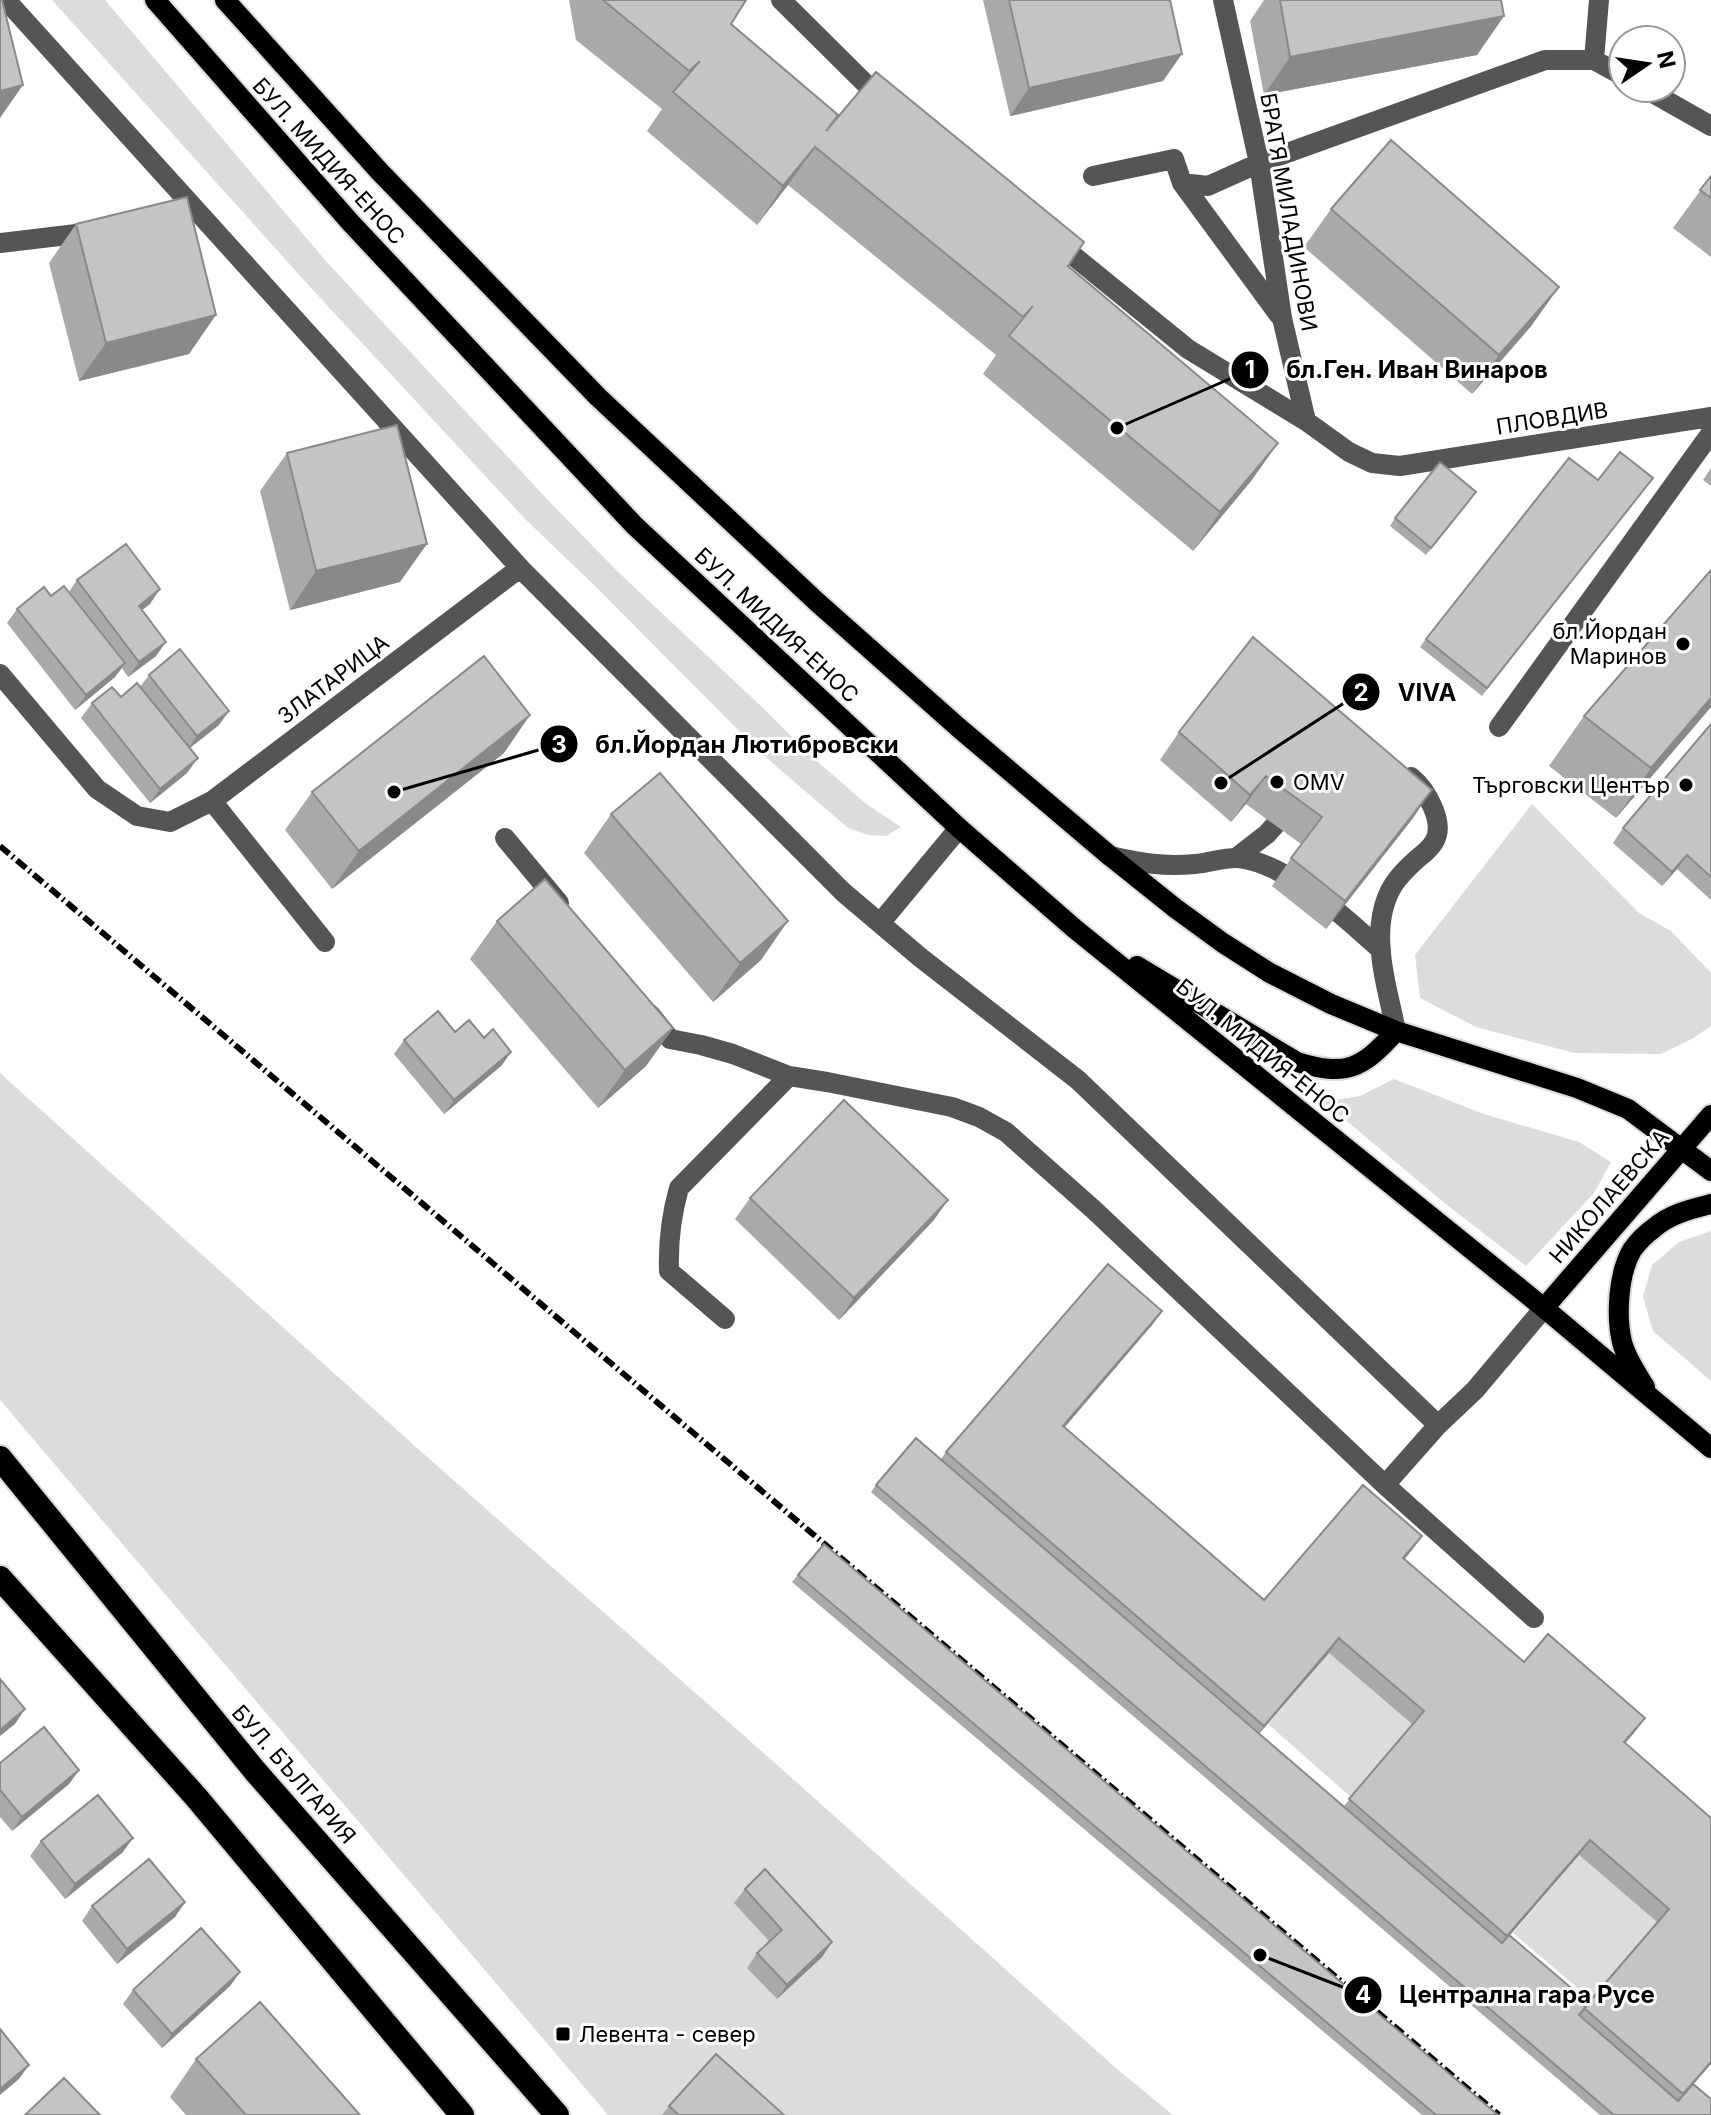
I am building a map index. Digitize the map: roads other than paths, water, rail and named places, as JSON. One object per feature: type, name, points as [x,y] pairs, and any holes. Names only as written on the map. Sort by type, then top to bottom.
[{"type":"highway","name":"БУЛ. БЪЛГАРИЯ","points":[[0,1458],[255,1771],[557,2115]]},
{"type":"highway","points":[[0,1578],[196,1797],[462,2115]]},
{"type":"main road","name":"БУЛ. МИДИЯ-ЕНОС","points":[[155,0],[350,222],[634,525],[959,828],[1075,929],[1544,1308],[1711,1448]]},
{"type":"main road","name":"БУЛ. МИДИЯ-ЕНОС","points":[[225,0],[380,172],[598,397],[817,602],[959,728],[1187,917],[1270,973],[1331,1004],[1396,1031],[1577,1088],[1628,1109],[1711,1171]]},
{"type":"main road","points":[[1075,929],[1297,1062],[1309,1066],[1342,1071],[1379,1050],[1396,1031]]},
{"type":"main road","name":"НИКОЛАЕВСКА","points":[[1544,1308],[1711,1115]]},
{"type":"main road","points":[[1654,1400],[1636,1373],[1622,1343],[1619,1307],[1622,1275],[1632,1250],[1655,1227],[1681,1211],[1711,1204]]},
{"type":"street","points":[[6,0],[520,568],[843,892],[921,958],[1078,1080],[1438,1425]]},
{"type":"street","points":[[781,0],[898,114]]},
{"type":"street","name":"БРАТЯ МИЛАДИНОВИ","points":[[1223,0],[1259,163],[1282,318],[1306,421]]},
{"type":"street","points":[[1594,60],[1599,0]]},
{"type":"street","points":[[1182,183],[1208,186],[1259,163],[1545,60],[1594,60],[1607,67]]},
{"type":"street","points":[[1672,104],[1711,126]]},
{"type":"street","points":[[1093,176],[1174,159],[1182,183],[1282,318]]},
{"type":"street","points":[[173,223],[204,219]]},
{"type":"street","points":[[0,243],[110,230]]},
{"type":"street","points":[[1043,231],[1188,349],[1306,421]]},
{"type":"street","name":"ПЛОВДИВ","points":[[1306,421],[1349,452],[1372,463],[1400,466],[1711,417]]},
{"type":"street","points":[[1499,727],[1711,433]]},
{"type":"street","name":"ЗЛАТАРИЦА","points":[[0,674],[97,789],[137,816],[170,822],[212,801],[520,568]]},
{"type":"street","points":[[1391,762],[1415,781],[1433,805],[1438,826],[1436,841],[1398,876],[1386,896],[1381,920],[1381,950],[1396,1031]]},
{"type":"street","points":[[1236,858],[1267,834],[1303,795]]},
{"type":"street","points":[[212,801],[325,942]]},
{"type":"street","points":[[881,922],[959,828]]},
{"type":"street","points":[[505,838],[573,921]]},
{"type":"street","points":[[1110,856],[1152,865],[1209,863],[1236,858],[1271,866],[1331,905],[1381,950]]},
{"type":"street","points":[[641,1003],[670,1039],[701,1045],[789,1076],[952,1107],[1006,1132],[1093,1209],[1385,1485],[1534,1618]]},
{"type":"street","points":[[725,1319],[669,1271],[672,1211],[679,1188],[789,1076]]},
{"type":"street","points":[[1385,1485],[1438,1425],[1475,1390],[1544,1308]]},
{"type":"railway","points":[[0,846],[1499,2115]]},
{"type":"place","name":"бл.Ген. Иван Винаров","points":[[1117,428]]},
{"type":"place","name":"бл.Йордан Маринов","points":[[1683,644]]},
{"type":"place","name":"OMV","points":[[1277,782]]},
{"type":"place","name":"VIVA","points":[[1221,783]]},
{"type":"place","name":"Търговски Център","points":[[1686,785]]},
{"type":"place","name":"бл.Йордан Лютибровски","points":[[394,792]]},
{"type":"place","name":"Централна гара Русе","points":[[1260,1955]]},
{"type":"place","name":"Левента - север","points":[[563,2034]]}]
